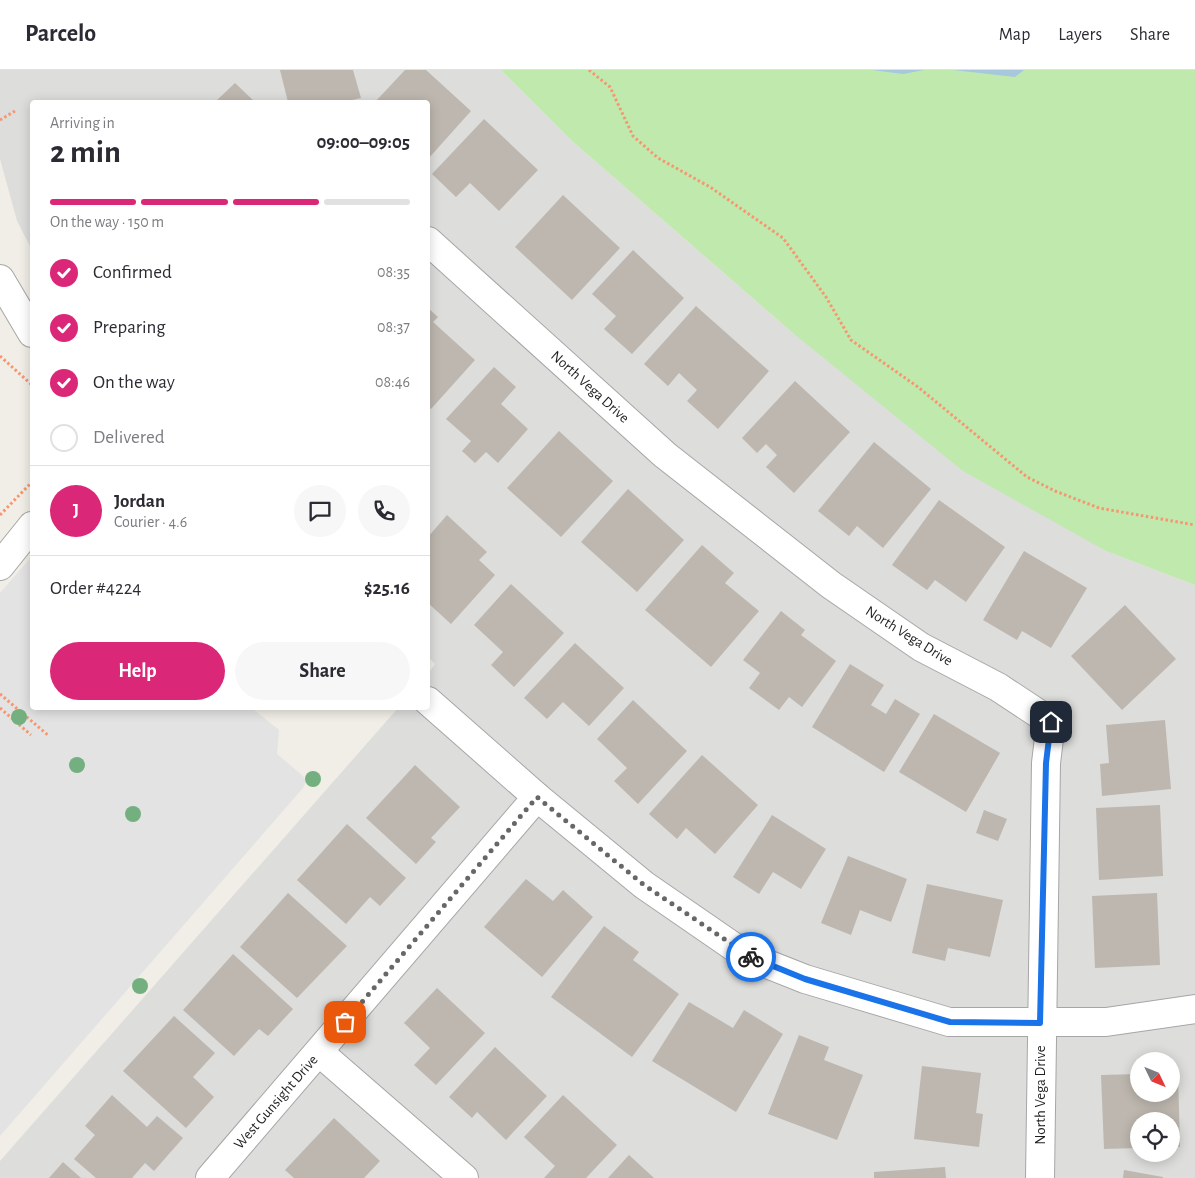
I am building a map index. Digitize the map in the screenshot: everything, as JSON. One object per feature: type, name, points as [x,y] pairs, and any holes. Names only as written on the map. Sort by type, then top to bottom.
[{"type":"street","name":"North Vega Drive","points":[[430,244],[665,456],[831,585],[921,647],[998,687],[1051,722],[1046,763],[1040,1023],[1040,1178]]},
{"type":"street","points":[[0,279],[30,330]]},
{"type":"street","points":[[0,566],[30,528]]},
{"type":"street","points":[[430,703],[537,797],[644,885],[747,956],[805,979],[950,1022],[1106,1022],[1195,1009]]},
{"type":"street","name":"West Gunsight Drive","points":[[210,1178],[537,797]]},
{"type":"street","points":[[319,1052],[464,1178]]},
{"type":"path","points":[[589,70],[610,87],[633,136],[652,153],[710,187],[783,238],[826,297],[851,340],[918,387],[1027,477],[1099,508],[1195,525]]},
{"type":"path","points":[[0,120],[16,111]]},
{"type":"path","points":[[0,356],[30,383]]},
{"type":"path","points":[[0,516],[30,484]]},
{"type":"path","points":[[0,694],[49,736]]},
{"type":"path","points":[[0,708],[31,735]]},
{"type":"shaded area","points":[[0,70],[501,70],[571,140],[794,334],[1106,551],[1195,585],[1195,1178],[0,1178],[0,1161],[396,710],[430,710],[430,671],[435,664],[430,659],[430,100],[30,100],[30,246],[17,221],[0,159]]},
{"type":"shaded area","points":[[30,558],[30,710],[254,710],[279,730],[277,754],[303,776],[306,782],[303,788],[0,1136],[0,593]]},
{"type":"green space","points":[[501,70],[1195,70],[1195,585],[1106,551],[963,471],[794,334],[571,140]]},
{"type":"water","points":[[872,70],[924,70],[903,74]]},
{"type":"water","points":[[953,70],[1024,70],[1015,77]]},
{"type":"building","points":[[280,70],[353,70],[361,98],[352,100],[288,100]]},
{"type":"building","points":[[405,70],[426,70],[471,111],[430,157],[430,100],[377,100]]},
{"type":"building","points":[[235,83],[253,100],[217,100]]},
{"type":"building","points":[[484,119],[538,170],[499,211],[470,183],[456,197],[432,174]]},
{"type":"building","points":[[563,195],[620,248],[572,300],[515,247]]},
{"type":"building","points":[[633,250],[684,298],[632,354],[604,329],[616,316],[592,294]]},
{"type":"building","points":[[696,306],[769,371],[718,429],[687,401],[697,390],[679,373],[668,386],[644,364]]},
{"type":"building","points":[[430,310],[438,317],[433,322],[475,360],[431,409]]},
{"type":"building","points":[[494,367],[516,387],[501,404],[528,429],[498,463],[486,452],[475,463],[462,451],[471,441],[446,419]]},
{"type":"building","points":[[795,381],[850,432],[794,493],[766,467],[777,455],[766,444],[757,453],[742,438]]},
{"type":"building","points":[[559,431],[613,481],[561,537],[507,488]]},
{"type":"building","points":[[874,442],[931,489],[883,548],[857,526],[849,536],[818,511]]},
{"type":"building","points":[[628,489],[684,540],[637,592],[581,542]]},
{"type":"building","points":[[939,500],[1005,547],[966,602],[935,580],[927,590],[892,565]]},
{"type":"building","points":[[447,515],[487,552],[479,560],[495,575],[451,624],[430,605],[430,535]]},
{"type":"building","points":[[702,545],[734,573],[725,583],[759,611],[711,667],[645,610]]},
{"type":"building","points":[[1024,551],[1087,588],[1051,648],[1022,631],[1017,640],[983,620]]},
{"type":"building","points":[[511,584],[564,633],[514,687],[491,665],[503,652],[474,625]]},
{"type":"building","points":[[1125,605],[1176,659],[1122,710],[1071,656]]},
{"type":"building","points":[[781,611],[805,630],[801,635],[836,661],[802,707],[789,697],[779,710],[749,688],[760,673],[743,660]]},
{"type":"building","points":[[575,643],[624,688],[589,726],[563,702],[547,719],[524,698]]},
{"type":"building","points":[[850,664],[884,685],[871,705],[886,714],[895,699],[920,714],[884,772],[812,727]]},
{"type":"building","points":[[633,700],[687,751],[638,804],[614,781],[627,768],[597,739]]},
{"type":"building","points":[[934,714],[1000,753],[966,812],[899,772]]},
{"type":"building","points":[[1165,720],[1171,789],[1102,796],[1100,764],[1109,763],[1106,725]]},
{"type":"building","points":[[702,755],[758,805],[715,854],[686,828],[677,839],[649,814]]},
{"type":"building","points":[[415,765],[460,807],[431,838],[436,842],[416,864],[366,818]]},
{"type":"building","points":[[1160,805],[1163,876],[1099,880],[1096,808]]},
{"type":"building","points":[[984,810],[1007,819],[998,841],[976,833]]},
{"type":"building","points":[[772,815],[826,849],[801,889],[773,872],[759,894],[733,877]]},
{"type":"building","points":[[347,824],[406,878],[380,906],[370,897],[346,924],[297,880]]},
{"type":"building","points":[[848,856],[907,879],[891,922],[860,910],[851,935],[821,923]]},
{"type":"building","points":[[526,879],[553,901],[563,890],[593,917],[542,977],[484,927]]},
{"type":"building","points":[[927,884],[1003,900],[990,957],[948,948],[945,961],[912,953]]},
{"type":"building","points":[[288,893],[347,946],[297,998],[240,947]]},
{"type":"building","points":[[1157,893],[1160,965],[1095,968],[1092,896]]},
{"type":"building","points":[[604,926],[639,952],[633,960],[679,994],[632,1057],[551,997]]},
{"type":"building","points":[[233,954],[293,1009],[268,1036],[259,1029],[234,1056],[183,1010]]},
{"type":"building","points":[[437,988],[485,1033],[436,1085],[414,1065],[430,1048],[404,1023]]},
{"type":"building","points":[[689,1002],[733,1028],[744,1010],[783,1034],[736,1112],[652,1061]]},
{"type":"building","points":[[174,1016],[215,1053],[193,1077],[214,1097],[186,1128],[123,1071]]},
{"type":"building","points":[[799,1035],[829,1047],[824,1060],[863,1075],[837,1140],[768,1114]]},
{"type":"building","points":[[495,1047],[547,1096],[506,1140],[477,1112],[472,1118],[449,1097]]},
{"type":"building","points":[[922,1066],[981,1073],[976,1113],[983,1114],[979,1147],[914,1139]]},
{"type":"building","points":[[1130,1074],[1130,1102],[1179,1102],[1179,1112],[1130,1112],[1130,1148],[1104,1149],[1101,1075]]},
{"type":"building","points":[[112,1095],[147,1127],[157,1116],[183,1138],[154,1171],[145,1163],[132,1178],[96,1178],[74,1159],[95,1135],[85,1126]]},
{"type":"building","points":[[563,1095],[617,1145],[586,1178],[544,1178],[555,1166],[524,1137]]},
{"type":"building","points":[[334,1118],[380,1161],[364,1178],[294,1178],[285,1170]]},
{"type":"building","points":[[629,1155],[654,1178],[608,1178]]},
{"type":"building","points":[[63,1162],[81,1178],[49,1178]]},
{"type":"building","points":[[945,1167],[946,1178],[874,1178],[874,1172]]},
{"type":"building","points":[[1124,1170],[1163,1177],[1163,1178],[1123,1178]]},
{"type":"way so far","points":[[345,1022],[537,797],[644,885],[751,957]]},
{"type":"route","points":[[751,957],[805,979],[950,1022],[1040,1023],[1046,763],[1051,722]]}]
